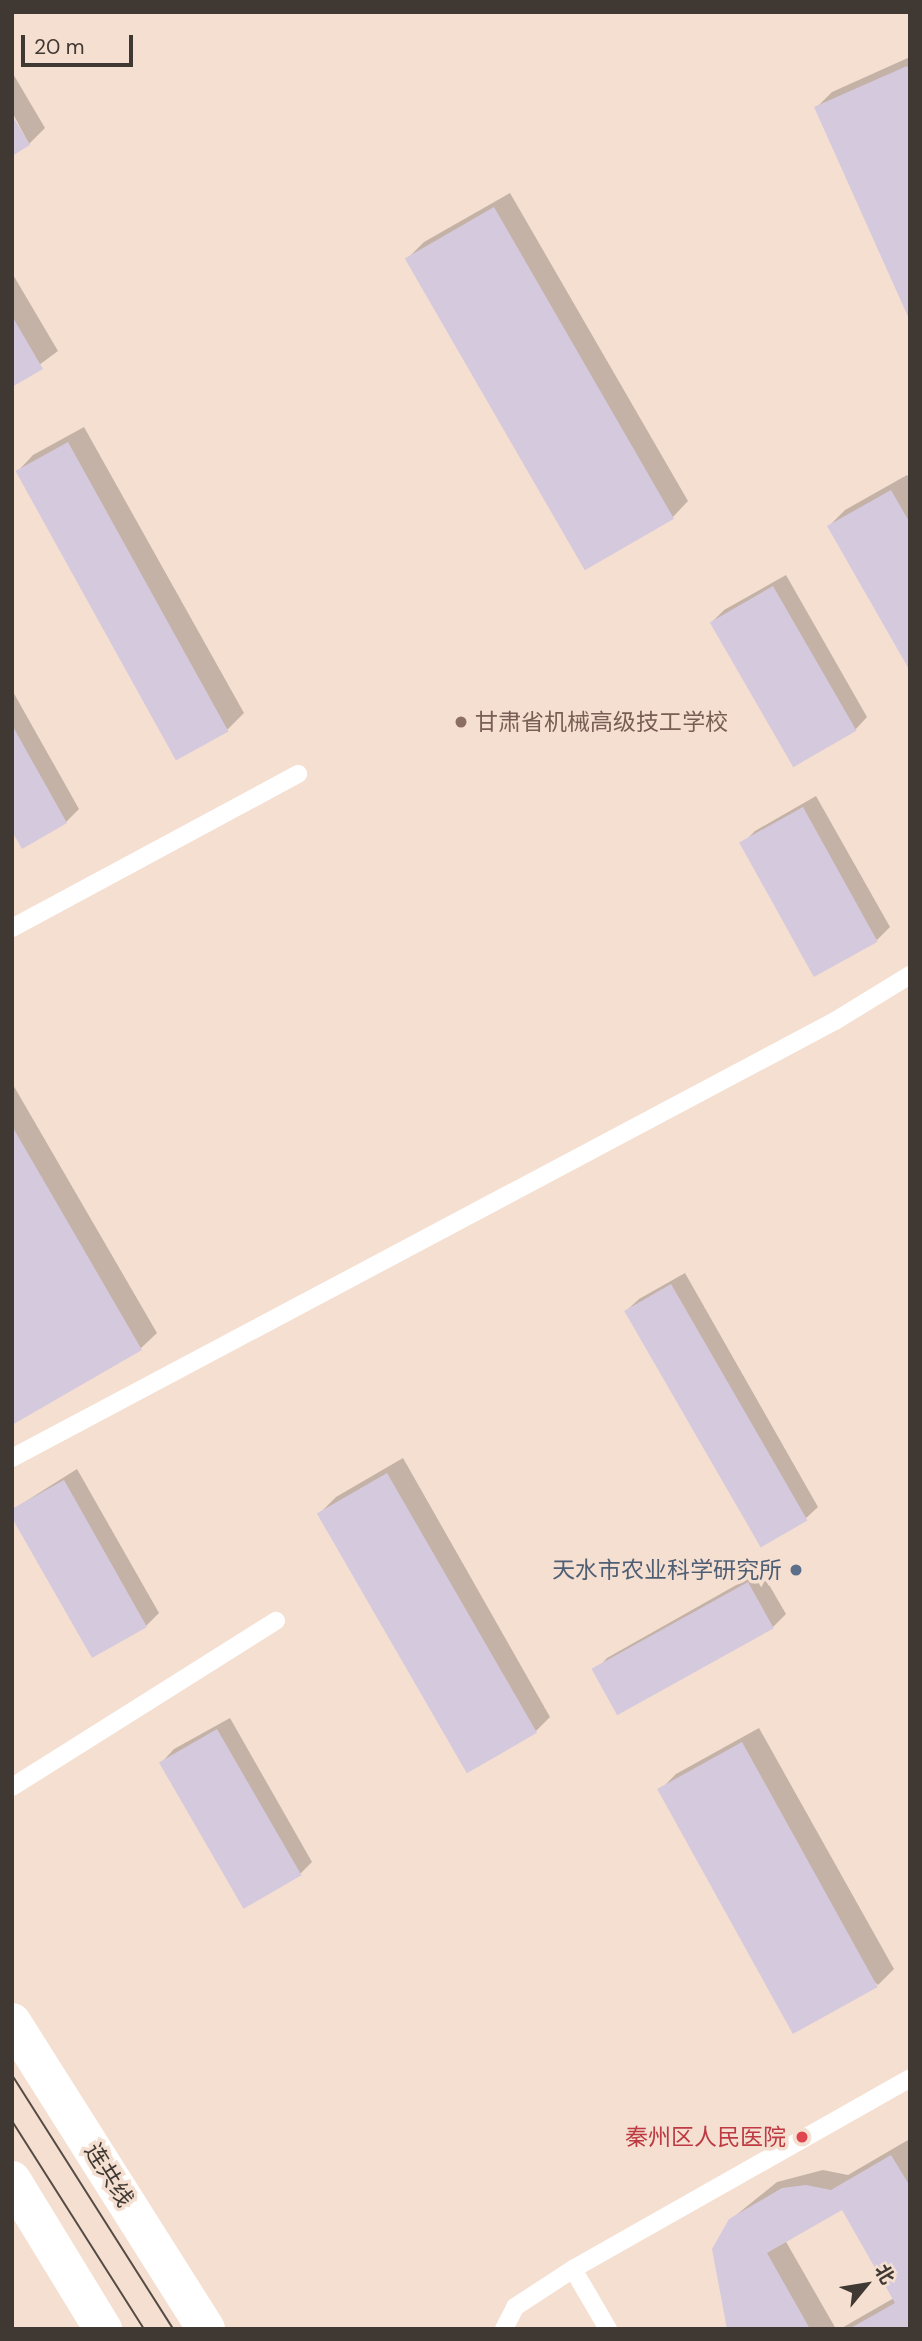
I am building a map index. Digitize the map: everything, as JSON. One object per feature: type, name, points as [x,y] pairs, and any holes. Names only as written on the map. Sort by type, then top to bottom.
[{"type":"highway","name":"连共线","points":[[12,2022],[206,2329]]},
{"type":"highway","points":[[12,2180],[103,2329]]},
{"type":"lane","points":[[12,928],[298,774]]},
{"type":"lane","points":[[12,1458],[835,1021],[910,975]]},
{"type":"lane","points":[[12,1787],[276,1621]]},
{"type":"lane","points":[[504,2329],[516,2307],[573,2269],[910,2078]]},
{"type":"lane","points":[[573,2269],[608,2329]]},
{"type":"building","points":[[907,66],[910,72],[910,321],[814,107]]},
{"type":"building","points":[[12,115],[30,145],[12,156]]},
{"type":"building","points":[[494,207],[674,519],[585,570],[405,258]]},
{"type":"building","points":[[12,316],[43,369],[12,387]]},
{"type":"building","points":[[68,442],[228,731],[176,761],[16,471]]},
{"type":"building","points":[[891,490],[910,523],[910,671],[827,526]]},
{"type":"building","points":[[773,586],[856,731],[793,767],[710,622]]},
{"type":"building","points":[[12,725],[67,823],[22,849],[12,831]]},
{"type":"building","points":[[803,807],[878,942],[814,977],[739,842]]},
{"type":"building","points":[[12,1126],[142,1350],[12,1425]]},
{"type":"building","points":[[671,1284],[808,1520],[761,1547],[624,1311]]},
{"type":"building","points":[[387,1473],[537,1733],[467,1773],[317,1514]]},
{"type":"building","points":[[64,1480],[147,1627],[92,1658],[12,1518],[12,1509]]},
{"type":"building","points":[[748,1582],[774,1628],[617,1715],[591,1669]]},
{"type":"building","points":[[217,1729],[302,1875],[243,1909],[159,1762]]},
{"type":"building","points":[[742,1742],[878,1987],[793,2034],[657,1789]]},
{"type":"building","points":[[891,2155],[910,2186],[910,2329],[849,2329],[895,2303],[842,2210],[767,2253],[810,2329],[727,2329],[712,2249],[729,2219],[782,2188],[806,2185],[831,2190]]},
{"type":"tram line","points":[[12,2075],[173,2329]]},
{"type":"tram line","points":[[12,2121],[144,2329]]},
{"type":"place","name":"甘肃省机械高级技工学校","points":[[461,722]]},
{"type":"place","name":"天水市农业科学研究所","points":[[796,1570]]},
{"type":"place","name":"秦州区人民医院","points":[[802,2137]]}]
